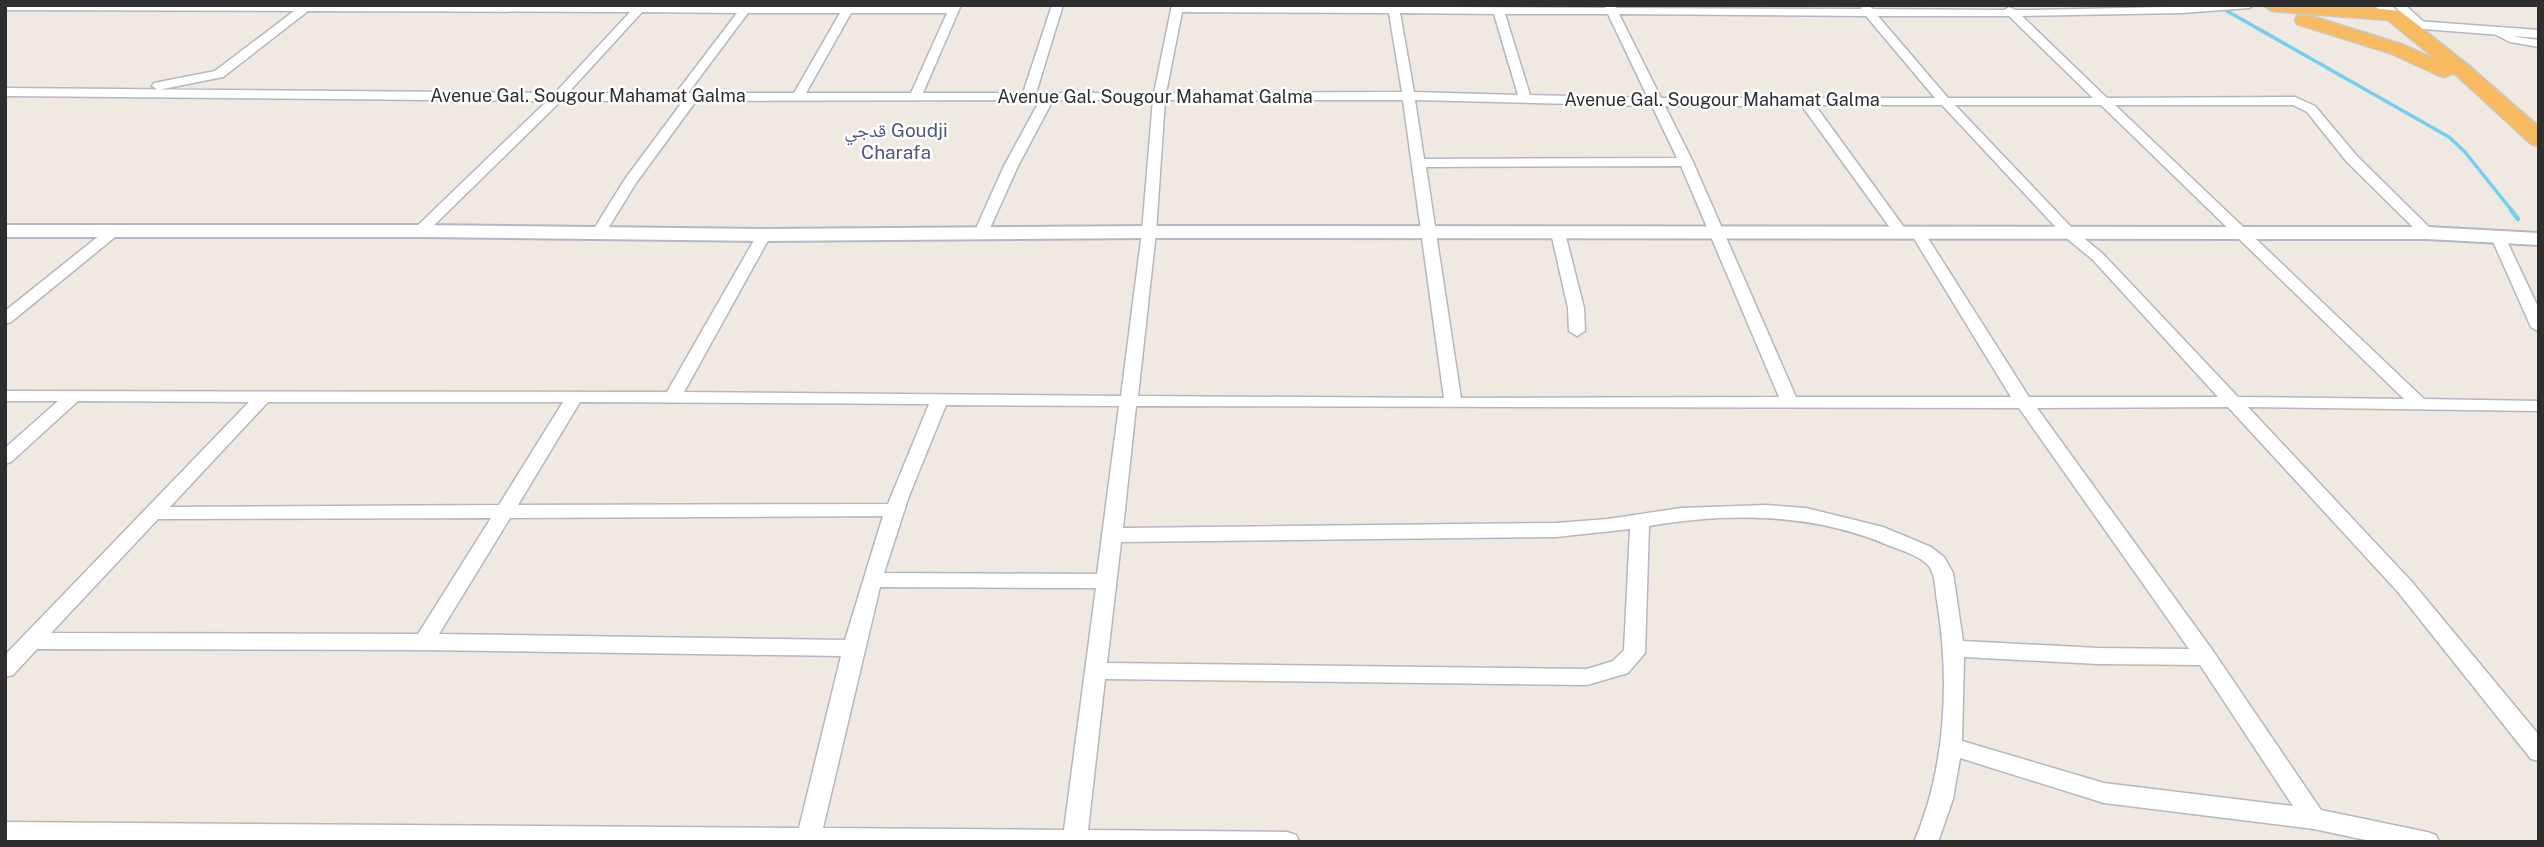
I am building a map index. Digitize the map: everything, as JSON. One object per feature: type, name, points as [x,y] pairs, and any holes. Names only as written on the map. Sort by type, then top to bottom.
[{"type":"highway","points":[[2258,5],[2321,20],[2395,15],[2463,82]]},
{"type":"highway","points":[[2317,10],[2337,5]]},
{"type":"highway","points":[[2275,8],[2395,15],[2461,69],[2539,139]]},
{"type":"highway","points":[[2275,8],[2397,49],[2438,67],[2463,82],[2539,139]]},
{"type":"main road","points":[[5,231],[420,231],[764,235],[1149,232],[2427,233],[2539,239]]},
{"type":"street","points":[[1028,97],[1058,5]]},
{"type":"street","points":[[1075,840],[1149,232],[1159,97],[1178,7],[2182,10],[2249,5]]},
{"type":"street","points":[[137,94],[152,87],[219,74],[307,6]]},
{"type":"street","points":[[5,7],[955,8],[915,97]]},
{"type":"street","points":[[599,232],[747,7]]},
{"type":"street","points":[[1393,7],[1409,96],[1453,403]]},
{"type":"street","points":[[420,231],[558,97],[640,8]]},
{"type":"street","points":[[1611,8],[1686,163],[1790,402]]},
{"type":"street","points":[[1867,8],[1944,100],[2068,233],[2098,257],[2405,587],[2539,752]]},
{"type":"street","points":[[798,97],[848,9]]},
{"type":"street","points":[[2008,9],[2239,234],[2419,404]]},
{"type":"street","points":[[1498,10],[1525,98]]},
{"type":"street","points":[[2395,15],[2498,32],[2539,34]]},
{"type":"street","points":[[2498,32],[2514,40],[2539,44]]},
{"type":"street","name":"Avenue Gal. Sougour Mahamat Galma","points":[[5,92],[558,97],[1409,96],[1658,102],[2295,101],[2311,109],[2352,159],[2427,233]]},
{"type":"street","points":[[5,107],[29,93]]},
{"type":"street","points":[[980,235],[1048,97]]},
{"type":"street","points":[[1806,102],[1909,232],[2024,402],[2206,657],[2314,820]]},
{"type":"street","points":[[1419,163],[1686,163]]},
{"type":"street","points":[[5,319],[115,230]]},
{"type":"street","points":[[1558,233],[1576,307],[1577,331]]},
{"type":"street","points":[[673,397],[764,235]]},
{"type":"street","points":[[2498,237],[2539,327]]},
{"type":"street","points":[[5,396],[673,397],[1453,403],[2233,402],[2539,406]]},
{"type":"street","points":[[5,458],[73,397]]},
{"type":"street","points":[[424,642],[575,397]]},
{"type":"street","points":[[5,669],[262,398]]},
{"type":"street","points":[[808,839],[853,649],[873,580],[895,510],[939,401]]},
{"type":"street","points":[[154,513],[504,509],[895,510]]},
{"type":"street","points":[[1112,535],[1556,530],[1709,512],[1766,511],[1806,514],[1876,532],[1924,552],[1937,562],[1943,573],[1953,648],[1949,746],[1936,823],[1926,842]]},
{"type":"street","points":[[1095,671],[1587,677],[1620,667],[1634,653],[1640,521]]},
{"type":"street","points":[[873,580],[1106,581]]},
{"type":"street","points":[[33,640],[424,642],[853,649]]},
{"type":"street","points":[[1953,648],[2098,656],[2206,657]]},
{"type":"street","points":[[1949,746],[2104,793],[2314,820],[2427,842]]},
{"type":"street","points":[[5,832],[1287,842]]},
{"type":"waterway","points":[[2227,11],[2449,137],[2465,152],[2513,212]]},
{"type":"waterway","points":[[2511,210],[2518,219]]},
{"type":"district","name":"قدجي Goudji Charafa","points":[[896,141]]}]
